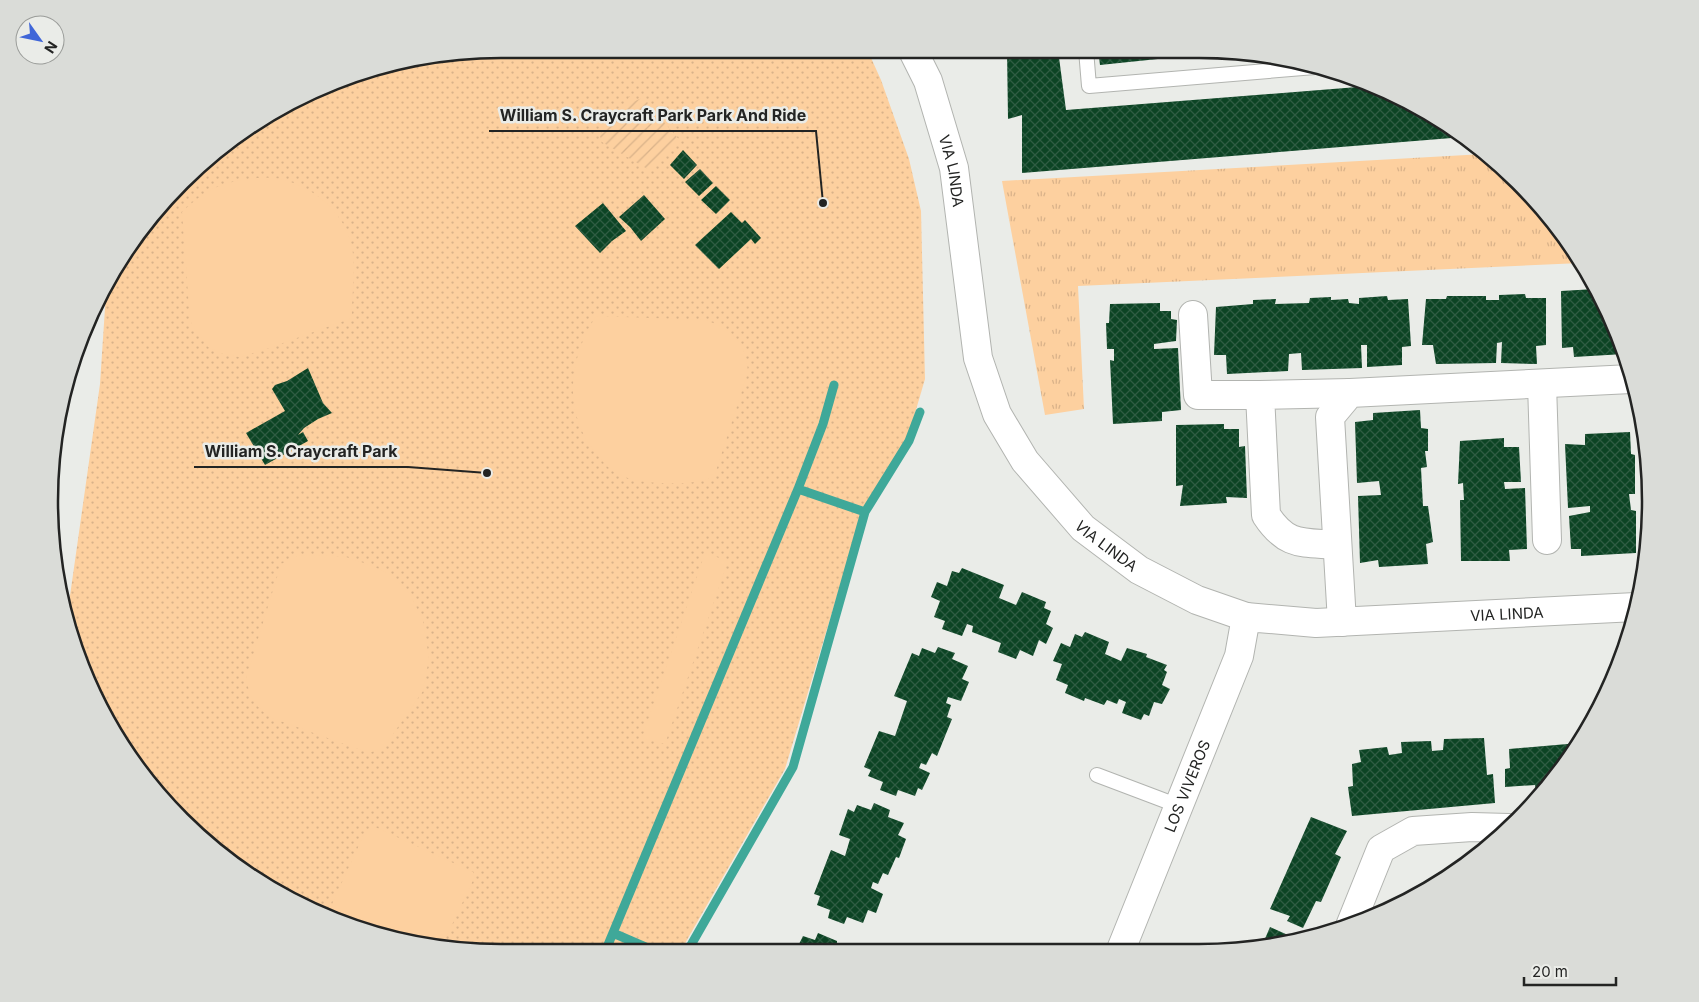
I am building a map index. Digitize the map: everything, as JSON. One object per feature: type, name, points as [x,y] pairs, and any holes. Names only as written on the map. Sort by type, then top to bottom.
[{"type":"street","name":"VIA LINDA","points":[[916,58],[928,81],[954,168],[978,358],[997,414],[1025,461],[1083,528],[1139,570],[1197,600],[1246,617],[1316,623],[1628,607]]},
{"type":"street","points":[[1194,315],[1198,395],[1350,393],[1624,379]]},
{"type":"street","points":[[1542,384],[1547,540]]},
{"type":"street","points":[[1342,622],[1330,418],[1350,393]]},
{"type":"street","points":[[1260,395],[1266,515],[1274,526],[1294,542],[1337,545]]},
{"type":"street","name":"LOS VIVEROS","points":[[1123,944],[1239,656],[1246,617]]},
{"type":"street","points":[[1354,916],[1381,848],[1413,831],[1472,827],[1497,828]]},
{"type":"lane","points":[[1087,58],[1089,86],[1296,69]]},
{"type":"lane","points":[[1098,774],[1179,806]]},
{"type":"green space","points":[[472,58],[871,58],[881,80],[909,159],[921,211],[925,379],[908,437],[863,509],[785,769],[685,944],[472,944],[414,936],[386,929],[331,911],[279,885],[231,853],[187,815],[149,771],[117,723],[91,671],[81,644],[69,601],[100,384],[106,300],[132,255],[149,231],[187,187],[231,149],[279,117],[331,91],[386,73],[414,66]]},
{"type":"green space","points":[[629,96],[635,101],[642,98],[647,102],[681,142],[649,170],[602,142],[600,136],[603,129],[616,119],[623,110]]},
{"type":"green space","points":[[1474,155],[1512,187],[1550,231],[1572,263],[1078,286],[1084,409],[1045,415],[1002,181]]},
{"type":"green space","points":[[257,178],[281,179],[295,183],[316,194],[340,219],[350,240],[354,259],[352,318],[261,351],[239,357],[223,354],[208,347],[190,321],[182,212],[200,197],[216,188],[225,184]]},
{"type":"green space","points":[[596,316],[705,320],[730,332],[736,338],[744,352],[748,372],[714,477],[702,481],[684,483],[640,481],[622,476],[613,471],[595,452],[584,436],[577,419],[573,384],[580,349]]},
{"type":"green space","points":[[705,553],[728,561],[665,744],[642,738]]},
{"type":"green space","points":[[324,555],[346,557],[392,575],[410,594],[423,621],[429,658],[423,691],[384,747],[369,753],[272,718],[257,706],[246,678],[281,564],[297,556]]},
{"type":"green space","points":[[375,827],[473,872],[475,876],[444,941],[386,929],[329,910],[365,832]]},
{"type":"building","points":[[1007,58],[1059,58],[1066,110],[1357,87],[1394,103],[1452,138],[1022,173],[1022,115],[1008,119]]},
{"type":"building","points":[[1099,58],[1168,58],[1100,65]]},
{"type":"building","points":[[683,150],[697,165],[684,179],[670,165]]},
{"type":"building","points":[[700,169],[713,183],[699,196],[685,182]]},
{"type":"building","points":[[716,186],[730,200],[716,214],[701,200]]},
{"type":"building","points":[[644,195],[665,219],[641,241],[619,217]]},
{"type":"building","points":[[603,203],[626,231],[600,253],[575,226]]},
{"type":"building","points":[[731,212],[742,223],[745,220],[761,238],[755,244],[751,239],[719,269],[695,245]]},
{"type":"building","points":[[1588,289],[1608,331],[1617,354],[1574,357],[1573,347],[1562,348],[1561,291]]},
{"type":"building","points":[[1525,294],[1526,298],[1546,298],[1546,345],[1536,346],[1537,364],[1501,363],[1502,342],[1497,343],[1496,363],[1436,364],[1433,345],[1422,345],[1426,299],[1446,299],[1447,296],[1486,296],[1486,300],[1499,300],[1499,295]]},
{"type":"building","points":[[1387,296],[1388,300],[1408,299],[1411,346],[1402,347],[1402,365],[1367,367],[1367,345],[1361,345],[1362,368],[1302,370],[1301,353],[1289,354],[1288,371],[1227,374],[1226,355],[1214,355],[1216,307],[1253,304],[1253,300],[1276,299],[1275,304],[1309,303],[1310,298],[1331,297],[1331,300],[1348,299],[1349,303],[1359,304],[1359,298]]},
{"type":"building","points":[[1160,303],[1160,311],[1171,311],[1171,319],[1177,320],[1176,341],[1154,344],[1154,349],[1178,348],[1181,410],[1162,412],[1162,421],[1113,424],[1110,360],[1114,361],[1114,349],[1107,349],[1106,323],[1109,323],[1110,304]]},
{"type":"building","points":[[308,368],[323,403],[332,413],[304,428],[298,435],[303,432],[308,441],[265,465],[246,433],[285,411],[272,389],[275,385],[287,381]]},
{"type":"building","points":[[1420,410],[1421,428],[1428,429],[1428,451],[1425,451],[1427,467],[1421,468],[1423,506],[1428,506],[1433,542],[1426,544],[1428,564],[1379,567],[1378,560],[1360,563],[1358,496],[1381,495],[1379,481],[1357,483],[1355,422],[1373,420],[1373,413]]},
{"type":"building","points":[[1224,424],[1224,429],[1239,429],[1239,447],[1245,446],[1247,498],[1226,497],[1227,503],[1180,506],[1183,485],[1176,486],[1176,425]]},
{"type":"building","points":[[1630,432],[1631,454],[1635,455],[1635,494],[1629,494],[1631,510],[1636,511],[1636,553],[1581,556],[1581,549],[1571,549],[1569,516],[1590,512],[1590,506],[1568,508],[1565,444],[1585,445],[1585,434]]},
{"type":"building","points":[[1504,438],[1504,447],[1519,447],[1521,482],[1504,482],[1505,489],[1525,488],[1527,549],[1509,550],[1510,561],[1461,561],[1460,500],[1464,500],[1463,483],[1458,484],[1460,441]]},
{"type":"building","points":[[962,568],[1004,585],[999,598],[1016,605],[1022,592],[1046,602],[1044,608],[1051,611],[1046,624],[1053,628],[1046,644],[1039,640],[1033,656],[1020,650],[1016,659],[998,652],[1001,643],[972,632],[973,626],[967,624],[962,636],[942,629],[945,621],[934,617],[940,601],[931,597],[937,582],[947,586],[952,571],[959,573]]},
{"type":"building","points":[[1085,632],[1109,642],[1105,654],[1121,661],[1127,648],[1147,654],[1146,657],[1167,665],[1164,670],[1167,672],[1162,685],[1170,689],[1162,704],[1154,702],[1149,716],[1144,714],[1141,720],[1122,713],[1126,702],[1119,699],[1117,704],[1107,700],[1104,705],[1085,698],[1084,701],[1065,693],[1068,685],[1056,680],[1062,664],[1053,661],[1061,643],[1070,647],[1075,634],[1082,637]]},
{"type":"building","points":[[938,647],[955,653],[952,659],[968,666],[962,679],[969,682],[961,701],[948,697],[946,703],[951,705],[947,717],[952,719],[937,756],[932,753],[926,765],[921,763],[919,768],[930,773],[922,790],[918,788],[915,796],[898,790],[896,796],[880,790],[883,782],[868,776],[871,770],[864,767],[879,731],[895,736],[907,701],[894,696],[912,653],[919,656],[922,648],[935,653]]},
{"type":"building","points":[[1484,738],[1487,775],[1493,774],[1495,803],[1352,816],[1348,787],[1353,786],[1352,764],[1361,762],[1359,750],[1387,747],[1389,755],[1402,753],[1401,742],[1431,741],[1432,751],[1443,750],[1444,739]]},
{"type":"building","points":[[1569,744],[1535,788],[1535,785],[1505,787],[1505,769],[1510,768],[1509,749]]},
{"type":"building","points":[[874,803],[890,810],[888,817],[904,823],[898,835],[906,839],[899,858],[896,857],[888,875],[883,873],[878,884],[873,882],[871,888],[883,894],[876,913],[868,910],[863,923],[847,917],[844,924],[828,918],[830,910],[817,905],[820,896],[814,894],[831,850],[845,856],[850,839],[839,835],[848,809],[854,812],[857,805],[871,810]]},
{"type":"building","points":[[1311,817],[1347,831],[1335,854],[1341,857],[1321,902],[1316,901],[1303,928],[1287,921],[1290,916],[1270,909]]},
{"type":"building","points":[[1270,927],[1288,935],[1285,936],[1265,940]]},
{"type":"building","points":[[818,933],[837,941],[840,944],[799,944],[803,936],[815,940]]},
{"type":"waterway","points":[[608,944],[798,489],[823,424],[834,385]]},
{"type":"waterway","points":[[865,512],[909,441],[920,412]]},
{"type":"waterway","points":[[692,944],[793,767],[865,512],[798,489]]},
{"type":"waterway","points":[[613,933],[638,944]]},
{"type":"place","name":"William S. Craycraft Park Park And Ride","points":[[823,203]]},
{"type":"place","name":"William S. Craycraft Park","points":[[487,473]]}]
